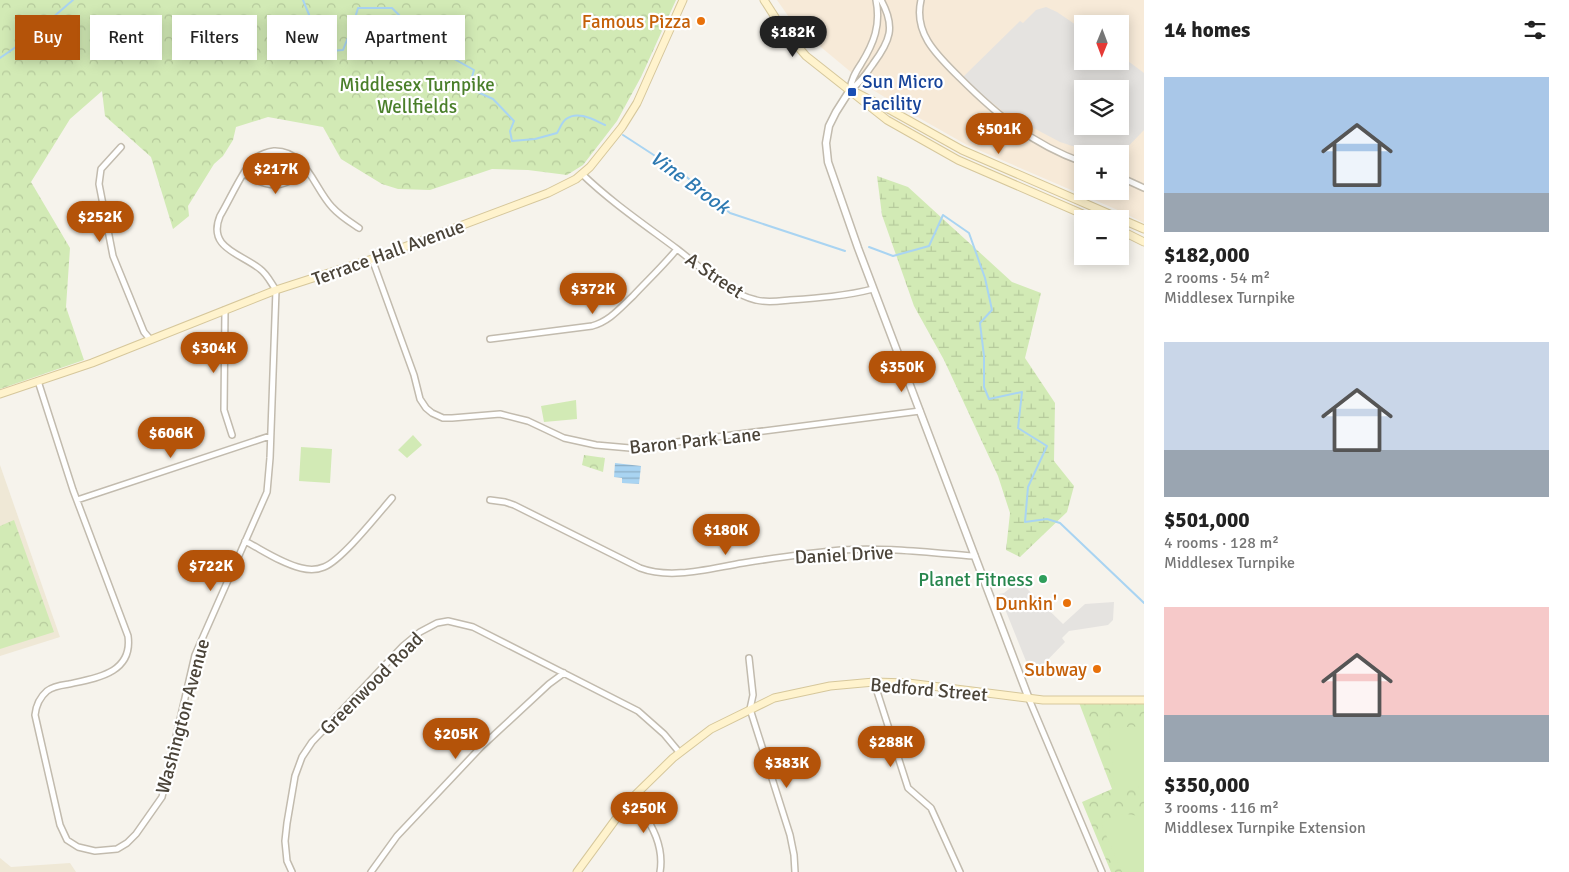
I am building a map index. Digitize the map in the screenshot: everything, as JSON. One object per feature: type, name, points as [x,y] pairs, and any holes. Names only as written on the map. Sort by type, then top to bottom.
[{"type":"main road","name":"Terrace Hall Avenue","points":[[0,394],[92,363],[276,290],[372,259],[563,186],[590,167],[614,138],[637,103],[683,0]]},
{"type":"main road","points":[[764,0],[798,47],[886,120],[948,155],[1074,211]]},
{"type":"main road","points":[[850,90],[962,150],[1144,228]]},
{"type":"main road","points":[[1129,234],[1141,240]]},
{"type":"main road","name":"Bedford Street","points":[[576,872],[621,811],[656,773],[679,752],[711,729],[774,698],[804,691],[874,682],[908,684],[1029,699],[1144,700]]},
{"type":"street","points":[[850,90],[852,78],[871,48],[877,32],[876,0]]},
{"type":"street","points":[[881,0],[890,19],[890,33],[886,45],[862,79],[850,90],[829,126],[826,153],[831,174],[1029,699],[1102,872]]},
{"type":"street","points":[[921,0],[920,17],[926,40],[961,79],[1012,126],[1045,146],[1074,159]]},
{"type":"street","points":[[121,147],[101,169],[99,184],[113,256],[144,332],[150,339]]},
{"type":"street","points":[[276,290],[266,274],[222,244],[217,232],[217,223],[220,216],[252,160],[268,152],[277,151],[294,156],[332,207],[359,228]]},
{"type":"street","points":[[244,174],[263,183],[280,185],[290,182],[307,171]]},
{"type":"street","name":"A Street","points":[[582,174],[608,197],[677,250],[731,289],[757,301],[771,302],[821,298],[873,288]]},
{"type":"street","points":[[1129,182],[1144,188]]},
{"type":"street","points":[[1141,240],[1144,228]]},
{"type":"street","points":[[490,339],[592,326],[602,323],[615,314],[677,250]]},
{"type":"street","name":"Baron Park Lane","points":[[372,259],[412,370],[420,399],[426,408],[438,417],[452,418],[500,414],[528,421],[564,438],[596,445],[630,448],[920,411]]},
{"type":"street","name":"Washington Avenue","points":[[38,381],[77,500],[126,628],[129,643],[126,658],[116,669],[89,679],[48,690],[38,702],[36,709],[35,722],[62,832],[71,843],[86,850],[105,851],[127,843],[136,834],[162,797],[195,655],[267,492],[276,290]]},
{"type":"street","points":[[225,310],[224,410],[232,435]]},
{"type":"street","points":[[77,500],[270,436]]},
{"type":"street","points":[[245,541],[279,560],[302,568],[310,570],[324,568],[332,563],[348,547],[392,498]]},
{"type":"street","name":"Daniel Drive","points":[[490,500],[514,505],[640,568],[660,573],[702,570],[806,553],[862,549],[975,556]]},
{"type":"street","name":"Greenwood Road","points":[[292,872],[287,861],[285,841],[295,776],[302,757],[312,742],[403,646],[420,632],[437,623],[448,622],[473,627],[638,711],[659,729],[679,752]]},
{"type":"street","points":[[749,658],[754,695],[750,709],[790,835],[795,872]]},
{"type":"street","points":[[371,872],[396,836],[482,747],[549,684],[564,673]]},
{"type":"street","points":[[874,682],[908,788],[930,808],[960,872]]},
{"type":"street","points":[[634,796],[651,825],[659,846],[660,872]]},
{"type":"shaded area","points":[[777,0],[1144,0],[1144,223],[1129,216],[1129,210],[1118,210],[1094,200],[1129,200],[1129,145],[1074,145],[1074,191],[967,145],[905,110],[870,88],[791,20]]},
{"type":"shaded area","points":[[1046,7],[1074,24],[1074,70],[1129,70],[1129,62],[1144,73],[1144,130],[1129,146],[1074,145],[1074,147],[1060,142],[1005,113],[963,77],[1020,21],[1023,23],[1036,10]]},
{"type":"shaded area","points":[[0,465],[60,637],[0,656]]},
{"type":"shaded area","points":[[1019,581],[1063,624],[1085,604],[1114,602],[1113,620],[1108,625],[1069,631],[1062,638],[1065,642],[1032,676],[999,594],[1004,593]]},
{"type":"shaded area","points":[[0,858],[11,867],[70,863],[76,872],[0,872]]},
{"type":"green space","name":"Middlesex Turnpike Wellfields","points":[[0,0],[676,0],[641,77],[617,121],[583,165],[567,175],[528,170],[492,169],[430,190],[398,189],[382,184],[341,159],[323,127],[268,117],[236,127],[233,140],[223,156],[214,164],[188,206],[189,216],[173,229],[151,157],[105,116],[102,91],[70,119],[31,182],[70,248],[66,307],[84,360],[0,389]]},
{"type":"green space","points":[[275,156],[292,159],[298,164],[301,172],[285,183],[263,182],[253,174],[253,169],[259,162]]},
{"type":"green space","points":[[877,176],[908,187],[1012,282],[1041,293],[1025,358],[1055,403],[1054,461],[1074,486],[1067,512],[1020,557],[1006,550],[1010,513],[998,476],[944,360],[914,306],[882,215]]},
{"type":"green space","points":[[576,400],[577,419],[544,422],[541,406]]},
{"type":"green space","points":[[413,435],[422,445],[407,458],[398,450]]},
{"type":"green space","points":[[301,447],[332,449],[330,483],[299,481]]},
{"type":"green space","points":[[584,455],[605,458],[603,472],[582,465]]},
{"type":"green space","points":[[14,520],[54,632],[0,649],[0,526]]},
{"type":"green space","points":[[1078,700],[1144,700],[1144,872],[1111,872],[1082,802],[1112,789]]},
{"type":"green space","points":[[1144,726],[1144,784],[1135,789],[1115,793],[1109,728]]},
{"type":"green space","points":[[1127,814],[1144,817],[1144,872],[1122,872],[1101,823],[1115,816]]},
{"type":"water","points":[[615,463],[641,466],[639,484],[622,483],[622,478],[614,477]]},
{"type":"waterway","points":[[0,58],[29,38],[73,0]]},
{"type":"waterway","name":"Vine Brook","points":[[303,0],[310,17],[327,26],[330,36],[330,51],[343,50],[358,8],[392,8],[429,45],[474,70],[469,88],[493,99],[514,121],[510,131],[512,141],[535,139],[557,133],[565,120],[576,115],[605,125]]},
{"type":"waterway","name":"Vine Brook","points":[[623,135],[683,174],[730,213],[845,251]]},
{"type":"waterway","name":"Vine Brook","points":[[869,247],[893,256],[929,246],[943,215],[969,233],[985,278],[992,310],[980,323],[984,356],[984,387],[989,399],[1022,392],[1018,428],[1047,446],[1028,487],[1025,522],[1047,519],[1060,523],[1144,603]]},
{"type":"place","name":"Famous Pizza","points":[[701,21]]},
{"type":"place","name":"Sun Micro Facility","points":[[852,92]]},
{"type":"place","name":"Planet Fitness","points":[[1043,579]]},
{"type":"place","name":"Dunkin'","points":[[1067,603]]},
{"type":"place","name":"Subway","points":[[1097,669]]}]
